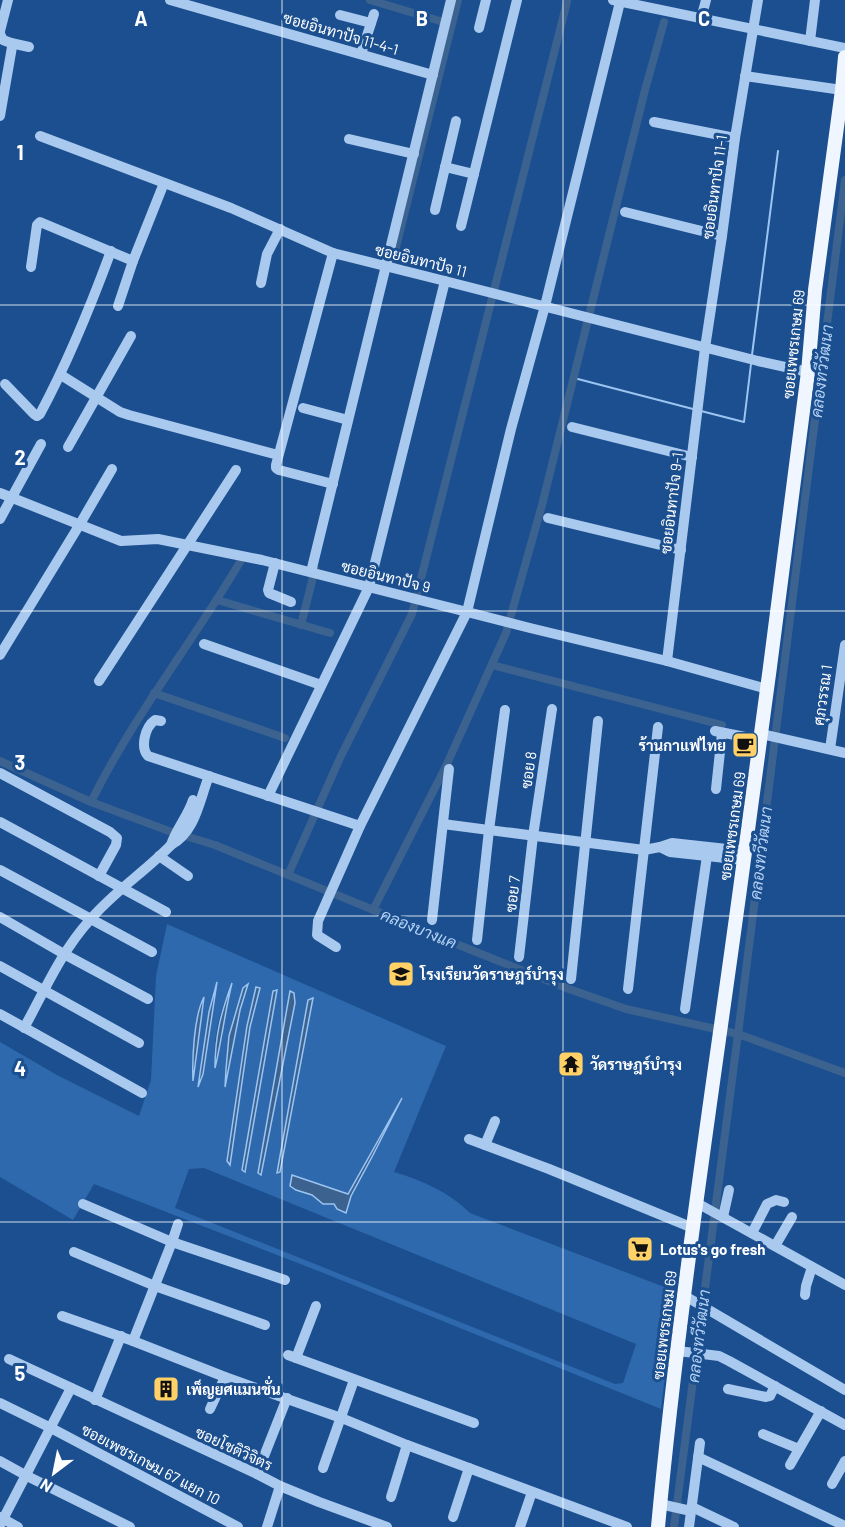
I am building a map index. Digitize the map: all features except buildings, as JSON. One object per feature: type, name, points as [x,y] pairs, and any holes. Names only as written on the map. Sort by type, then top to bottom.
[{"type":"main road","name":"ซอยเพชรเกษม 69","points":[[658,1527],[664,1505],[688,1298],[693,1228],[700,1205],[722,1014],[762,736],[845,57]]},
{"type":"street","points":[[8,0],[0,32],[3,40],[29,47]]},
{"type":"street","name":"ซอยอินทาปัจ 11-4-1","points":[[170,0],[433,75]]},
{"type":"street","points":[[311,572],[348,420],[389,267],[451,0]]},
{"type":"street","points":[[479,28],[486,0]]},
{"type":"street","points":[[461,226],[517,0]]},
{"type":"street","points":[[700,19],[705,0]]},
{"type":"street","name":"ซอยอินทาปัจ 11-1","points":[[705,348],[735,138],[758,0]]},
{"type":"street","points":[[810,41],[815,0]]},
{"type":"street","points":[[336,947],[317,935],[318,921],[360,826],[467,612],[511,429],[623,1],[845,48]]},
{"type":"street","points":[[340,15],[372,19],[361,54]]},
{"type":"street","points":[[0,116],[11,43]]},
{"type":"street","points":[[745,76],[842,90]]},
{"type":"street","points":[[435,210],[456,121]]},
{"type":"street","points":[[654,122],[735,138]]},
{"type":"street","name":"ซอยอินทาปัจ 11","points":[[40,136],[231,208],[333,254],[445,280],[752,360],[808,372]]},
{"type":"street","points":[[349,139],[414,154]]},
{"type":"street","points":[[445,167],[474,174]]},
{"type":"street","points":[[118,306],[164,183]]},
{"type":"street","points":[[625,212],[722,236]]},
{"type":"street","points":[[31,267],[37,225],[40,222],[133,261]]},
{"type":"street","points":[[261,283],[267,254],[280,229]]},
{"type":"street","points":[[5,384],[37,416],[40,414],[61,375],[88,314],[111,251]]},
{"type":"street","points":[[333,254],[276,468],[333,484]]},
{"type":"street","points":[[268,796],[369,587],[445,280]]},
{"type":"street","points":[[68,447],[131,336]]},
{"type":"street","name":"ซอยอินทาปัจ 9-1","points":[[667,661],[705,348]]},
{"type":"street","points":[[61,375],[120,412],[278,455]]},
{"type":"street","points":[[303,408],[348,420]]},
{"type":"street","points":[[572,427],[692,457]]},
{"type":"street","points":[[0,519],[41,444]]},
{"type":"street","points":[[0,655],[112,468]]},
{"type":"street","points":[[99,681],[236,470]]},
{"type":"street","name":"ซอยอินทาปัจ 9","points":[[0,493],[121,541],[158,539],[275,563],[667,661],[767,689]]},
{"type":"street","points":[[548,518],[681,550]]},
{"type":"street","points":[[275,563],[269,593],[291,602]]},
{"type":"street","points":[[204,645],[321,685]]},
{"type":"street","name":"ศุภวรรณ 1","points":[[830,749],[845,645]]},
{"type":"street","name":"ซอย 8","points":[[533,836],[552,709]]},
{"type":"street","points":[[477,940],[505,710]]},
{"type":"street","points":[[161,721],[155,720],[150,724],[143,747],[145,754],[149,757],[360,826]]},
{"type":"street","points":[[571,979],[598,721]]},
{"type":"street","points":[[628,989],[658,726]]},
{"type":"street","points":[[716,789],[719,732],[780,738],[845,753]]},
{"type":"street","points":[[432,920],[449,769]]},
{"type":"street","points":[[0,773],[110,832],[117,838],[116,845],[99,876]]},
{"type":"street","points":[[24,1028],[76,936],[122,888],[176,840],[194,810],[206,775]]},
{"type":"street","points":[[0,822],[166,912]]},
{"type":"street","points":[[443,824],[644,850],[672,843],[745,856]]},
{"type":"street","name":"ซอย 7","points":[[519,957],[533,836]]},
{"type":"street","points":[[660,847],[670,852],[707,856],[745,856]]},
{"type":"street","points":[[159,856],[188,876]]},
{"type":"street","points":[[684,1009],[707,856]]},
{"type":"street","points":[[0,870],[152,952]]},
{"type":"street","points":[[0,917],[148,999]]},
{"type":"street","points":[[0,966],[139,1043]]},
{"type":"street","points":[[0,1014],[142,1094]]},
{"type":"street","points":[[485,1145],[495,1121]]},
{"type":"street","points":[[468,1138],[693,1228]]},
{"type":"street","points":[[722,1217],[729,1190]]},
{"type":"street","points":[[752,1233],[767,1204],[776,1200],[784,1202]]},
{"type":"street","points":[[83,1204],[172,1242],[285,1280]]},
{"type":"street","points":[[700,1205],[845,1285]]},
{"type":"street","points":[[775,1246],[792,1217]]},
{"type":"street","points":[[133,1341],[178,1224]]},
{"type":"street","points":[[74,1252],[155,1286],[265,1325]]},
{"type":"street","points":[[805,1295],[812,1267]]},
{"type":"street","points":[[688,1298],[845,1390]]},
{"type":"street","points":[[316,1306],[292,1357],[474,1423]]},
{"type":"street","points":[[62,1316],[341,1418],[627,1527]]},
{"type":"street","points":[[96,1400],[121,1336]]},
{"type":"street","points":[[682,1351],[718,1356],[845,1425]]},
{"type":"street","name":"ซอยโชติวิจิตร","points":[[9,1359],[280,1486],[387,1527]]},
{"type":"street","points":[[210,1409],[225,1377]]},
{"type":"street","points":[[323,1468],[354,1380]]},
{"type":"street","points":[[728,1389],[766,1397],[770,1396],[776,1386]]},
{"type":"street","points":[[18,1527],[1,1520],[27,1476],[71,1388]]},
{"type":"street","points":[[257,1474],[287,1398]]},
{"type":"street","name":"ซอยเพชรเกษม 67 แยก 10","points":[[0,1403],[238,1527]]},
{"type":"street","points":[[790,1465],[821,1411]]},
{"type":"street","points":[[763,1434],[800,1449]]},
{"type":"street","points":[[689,1527],[689,1509],[700,1443]]},
{"type":"street","points":[[391,1497],[407,1445]]},
{"type":"street","points":[[698,1458],[845,1526]]},
{"type":"street","points":[[0,1461],[130,1527]]},
{"type":"street","points":[[832,1484],[845,1461]]},
{"type":"street","points":[[453,1517],[469,1468]]},
{"type":"street","points":[[267,1527],[280,1486]]},
{"type":"street","points":[[520,1527],[532,1492]]},
{"type":"street","points":[[664,1505],[689,1509],[734,1527]]},
{"type":"shaded area","points":[[167,924],[446,1046],[394,1172],[435,1188],[454,1199],[470,1213],[675,1291],[661,1409],[326,1274],[94,1184],[73,1220],[0,1177],[0,1042],[57,1075],[139,1116],[151,1080],[156,976]],"holes":[[[247,985],[240,1010],[226,1083],[229,1036]],[[215,988],[203,1074],[209,1012]],[[256,988],[259,988],[250,1027],[229,1164],[227,1161],[247,1026]],[[230,989],[223,1019],[223,1035],[215,1064],[216,1035]],[[294,994],[295,1003],[261,1175]],[[204,999],[193,1076],[192,1058],[200,1005]],[[312,999],[280,1172],[277,1173],[308,1000]],[[392,1116],[351,1196],[346,1213],[334,1204],[323,1204],[312,1195],[296,1190],[292,1175],[348,1195]],[[204,1168],[636,1344],[623,1383],[615,1384],[175,1208],[189,1169]]]},
{"type":"shaded area","points":[[217,982],[203,1074],[198,1087],[209,1012]]},
{"type":"shaded area","points":[[232,983],[215,1068],[219,1024]]},
{"type":"shaded area","points":[[248,984],[240,1010],[225,1087],[229,1036],[243,988]]},
{"type":"shaded area","points":[[256,987],[260,988],[250,1027],[230,1165],[227,1161],[247,1026]]},
{"type":"shaded area","points":[[277,990],[245,1172],[242,1170],[273,991]]},
{"type":"shaded area","points":[[290,991],[294,993],[295,1003],[261,1175],[258,1173]]},
{"type":"shaded area","points":[[204,997],[193,1081],[196,1026]]},
{"type":"shaded area","points":[[313,998],[280,1172],[277,1173],[308,1000]]},
{"type":"shaded area","points":[[402,1098],[351,1196],[346,1213],[337,1209],[334,1204],[323,1204],[312,1195],[290,1186],[292,1175],[348,1194]]},
{"type":"waterway","points":[[370,0],[440,21]]},
{"type":"waterway","points":[[392,263],[458,0]]},
{"type":"waterway","points":[[288,875],[340,758],[412,614],[567,2]]},
{"type":"waterway","points":[[373,910],[446,766],[506,633],[542,505],[664,22]]},
{"type":"waterway","points":[[752,355],[778,151]]},
{"type":"waterway","name":"คลองทวีวัฒนา","points":[[674,1527],[845,180]]},
{"type":"waterway","points":[[701,411],[744,422],[751,364]]},
{"type":"waterway","points":[[574,378],[693,409]]},
{"type":"waterway","points":[[91,802],[125,740],[240,562]]},
{"type":"waterway","points":[[301,625],[315,569]]},
{"type":"waterway","points":[[217,600],[330,633]]},
{"type":"waterway","points":[[492,665],[722,725]]},
{"type":"waterway","points":[[154,693],[285,738]]},
{"type":"waterway","name":"คลองบางแค","points":[[0,761],[91,802],[169,831],[215,845],[569,989],[626,1009],[738,1034],[845,1073]]},
{"type":"place","name":"ร้านกาแฟไทย","points":[[745,745]]},
{"type":"place","name":"โรงเรียนวัดราษฎร์บำรุง","points":[[401,974]]},
{"type":"place","name":"วัดราษฎร์บำรุง","points":[[571,1064]]},
{"type":"place","name":"Lotus's go fresh","points":[[640,1249]]},
{"type":"place","name":"เพ็ญยศแมนชั่น","points":[[166,1389]]}]
